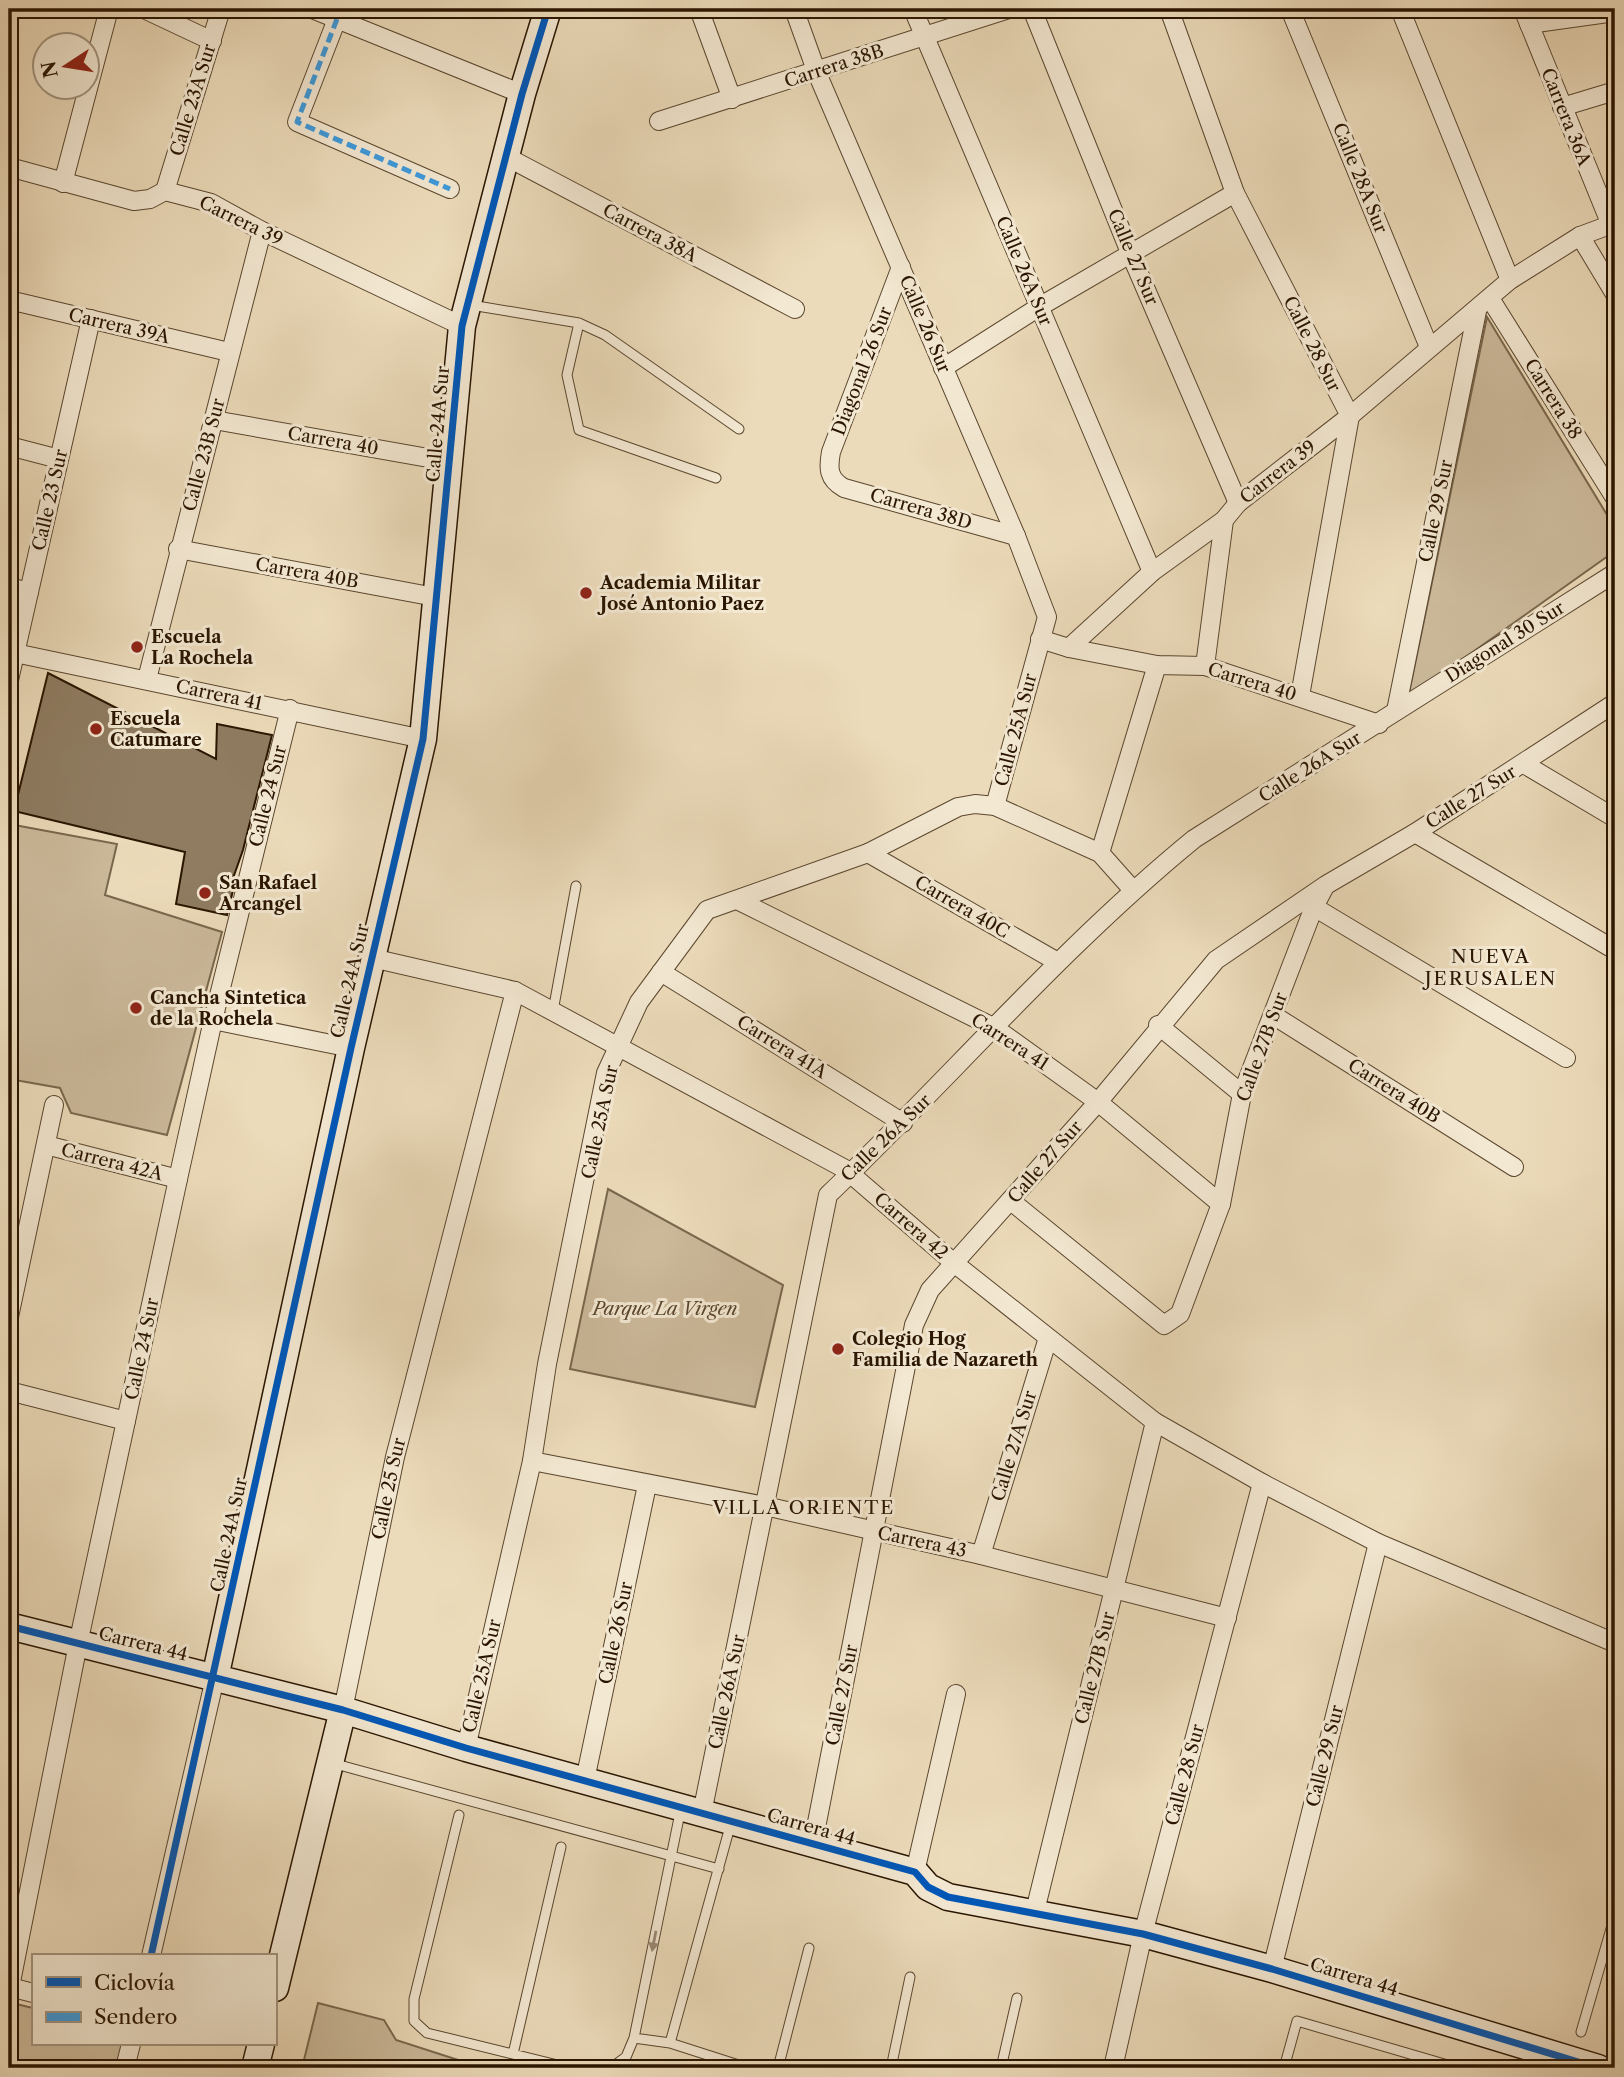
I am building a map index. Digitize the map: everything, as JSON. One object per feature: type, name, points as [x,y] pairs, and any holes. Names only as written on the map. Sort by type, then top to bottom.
[{"type":"street","points":[[63,183],[109,9]]},
{"type":"street","points":[[144,9],[212,40]]},
{"type":"street","name":"Calle 23A Sur","points":[[165,191],[221,9]]},
{"type":"street","points":[[312,9],[522,94]]},
{"type":"street","name":"Calle 24A Sur","points":[[151,1954],[215,1678],[351,1048],[423,739],[435,597],[466,316],[505,156],[548,9]]},
{"type":"street","points":[[699,9],[732,99]]},
{"type":"street","name":"Calle 26 Sur","points":[[794,9],[817,73],[1016,536],[1047,618],[1040,639]]},
{"type":"street","name":"Calle 26A Sur","points":[[913,9],[1152,572]]},
{"type":"street","name":"Carrera 38B","points":[[659,121],[817,73],[1009,9]]},
{"type":"street","name":"Calle 27 Sur","points":[[1032,9],[1131,255],[1238,503]]},
{"type":"street","name":"Calle 28 Sur","points":[[1170,9],[1235,193],[1350,416]]},
{"type":"street","name":"Calle 28A Sur","points":[[1290,9],[1429,347]]},
{"type":"street","points":[[1400,9],[1510,280]]},
{"type":"street","points":[[1526,16],[1615,12]]},
{"type":"street","name":"Carrera 36A","points":[[1526,16],[1613,224]]},
{"type":"street","points":[[337,19],[297,122],[450,189]]},
{"type":"street","points":[[1562,107],[1615,91]]},
{"type":"street","name":"Carrera 38A","points":[[505,156],[795,309]]},
{"type":"street","points":[[9,167],[134,201],[150,199],[165,191]]},
{"type":"street","name":"Carrera 39","points":[[165,191],[211,203],[262,231],[466,316]]},
{"type":"street","points":[[943,368],[1039,307],[1235,193]]},
{"type":"street","name":"Carrera 39","points":[[1069,648],[1152,572],[1224,520],[1238,503],[1350,416],[1429,347],[1484,305],[1510,280],[1580,236],[1613,224]]},
{"type":"street","name":"Calle 23B Sur","points":[[147,679],[178,549],[262,231]]},
{"type":"street","points":[[1580,236],[1615,294]]},
{"type":"street","name":"Diagonal 26 Sur","points":[[830,476],[828,466],[831,452],[901,267]]},
{"type":"street","name":"Carrera 39A","points":[[9,300],[229,352]]},
{"type":"street","name":"Carrera 38","points":[[1484,305],[1615,498]]},
{"type":"street","name":"Calle 29 Sur","points":[[1396,711],[1484,305]]},
{"type":"street","name":"Calle 23 Sur","points":[[9,680],[91,320]]},
{"type":"street","points":[[1300,696],[1350,416]]},
{"type":"street","name":"Carrera 40","points":[[214,420],[451,462]]},
{"type":"street","points":[[9,446],[59,459]]},
{"type":"street","name":"Carrera 38D","points":[[830,476],[844,488],[1016,536]]},
{"type":"street","points":[[1205,666],[1224,520]]},
{"type":"street","name":"Carrera 40B","points":[[178,549],[435,597]]},
{"type":"street","name":"Diagonal 30 Sur","points":[[1396,711],[1615,573]]},
{"type":"street","points":[[9,587],[29,592]]},
{"type":"street","name":"Carrera 40","points":[[1040,639],[1069,648],[1157,665],[1205,666],[1380,724]]},
{"type":"street","name":"Calle 25A Sur","points":[[466,1748],[532,1461],[547,1364],[606,1073],[639,1002],[707,910],[868,853],[958,807],[975,804],[995,806],[1040,639]]},
{"type":"street","name":"Carrera 41","points":[[15,653],[423,739]]},
{"type":"street","points":[[1100,853],[1157,665]]},
{"type":"street","name":"Calle 27 Sur","points":[[813,1843],[914,1325],[930,1290],[1098,1102],[1158,1026],[1216,960],[1326,885],[1415,833],[1615,703]]},
{"type":"street","name":"Calle 24 Sur","points":[[9,1990],[78,1644],[178,1179],[213,1020],[290,709]]},
{"type":"street","name":"Calle 26A Sur","points":[[691,1810],[765,1506],[828,1195],[903,1123],[1056,961],[1132,889],[1194,839],[1380,724],[1396,711]]},
{"type":"street","points":[[1524,764],[1615,817]]},
{"type":"street","points":[[995,806],[1100,853],[1132,889]]},
{"type":"street","points":[[1415,833],[1615,950]]},
{"type":"street","name":"Carrera 40C","points":[[868,853],[1056,961]]},
{"type":"street","name":"Calle 27B Sur","points":[[1011,1201],[1164,1325],[1180,1314],[1221,1204],[1242,1094],[1314,907],[1326,885]]},
{"type":"street","name":"Carrera 41","points":[[737,900],[995,1028],[1098,1102],[1221,1204]]},
{"type":"street","points":[[1314,907],[1566,1058]]},
{"type":"street","name":"Carrera 42","points":[[372,958],[515,991],[618,1046],[850,1174],[954,1263],[1155,1422],[1262,1483],[1378,1543],[1615,1643]]},
{"type":"street","name":"Carrera 41A","points":[[661,972],[903,1123]]},
{"type":"street","name":"Calle 25 Sur","points":[[276,1984],[343,1710],[395,1457],[515,991]]},
{"type":"street","name":"Carrera 40B","points":[[1273,1015],[1514,1167]]},
{"type":"street","points":[[213,1020],[351,1048]]},
{"type":"street","points":[[1158,1026],[1242,1094]]},
{"type":"street","points":[[9,1317],[54,1105]]},
{"type":"street","name":"Carrera 42A","points":[[46,1145],[178,1179]]},
{"type":"street","name":"Calle 27A Sur","points":[[981,1555],[1048,1338]]},
{"type":"street","points":[[9,1391],[126,1421]]},
{"type":"street","name":"Calle 27B Sur","points":[[1034,1915],[1155,1422]]},
{"type":"street","name":"Carrera 43","points":[[532,1461],[765,1506],[981,1555],[1227,1618]]},
{"type":"street","name":"Calle 28 Sur","points":[[1113,2068],[1143,1934],[1262,1483]]},
{"type":"street","name":"Calle 26 Sur","points":[[585,1780],[647,1485]]},
{"type":"street","name":"Calle 29 Sur","points":[[1272,1969],[1378,1543]]},
{"type":"street","name":"Carrera 44","points":[[9,1626],[343,1710],[466,1748],[915,1872],[929,1887],[948,1897],[1143,1934],[1272,1969],[1598,2068]]},
{"type":"street","points":[[915,1872],[956,1694]]},
{"type":"street","points":[[9,1990],[32,1993]]},
{"type":"street","points":[[125,2068],[130,2046]]},
{"type":"street","points":[[255,2068],[260,2046]]},
{"type":"lane","points":[[466,316],[579,323],[605,335],[740,429]]},
{"type":"lane","points":[[579,323],[567,375],[579,430],[716,478]]},
{"type":"lane","points":[[553,1011],[576,886]]},
{"type":"lane","points":[[331,1763],[719,1869]]},
{"type":"lane","points":[[611,2068],[626,2057],[635,2038],[670,1854],[691,1810]]},
{"type":"lane","points":[[459,1815],[414,1999],[414,2021],[427,2033],[570,2068]]},
{"type":"lane","points":[[670,2043],[732,1821]]},
{"type":"lane","points":[[513,2054],[561,1847]]},
{"type":"lane","points":[[1581,2032],[1615,1915]]},
{"type":"lane","points":[[778,2068],[809,1948]]},
{"type":"lane","points":[[891,2068],[910,1977]]},
{"type":"lane","points":[[1000,2068],[1017,1998]]},
{"type":"lane","points":[[1284,2068],[1297,2021],[1458,2068]]},
{"type":"lane","points":[[635,2038],[670,2043],[748,2068]]},
{"type":"green space","points":[[1487,317],[1615,528],[1615,551],[1408,698]]},
{"type":"green space","points":[[9,824],[117,844],[105,895],[222,932],[167,1135],[71,1113],[60,1088],[9,1079]]},
{"type":"green space","name":"Parque La Virgen","points":[[608,1189],[783,1285],[755,1407],[570,1369]]},
{"type":"green space","points":[[12,2003],[32,2008],[32,2046],[124,2046],[119,2068],[9,2068],[9,2019]]},
{"type":"green space","points":[[318,2003],[384,2020],[396,2040],[483,2068],[302,2068]]},
{"type":"building","name":"Escuela Catumare","points":[[48,673],[216,759],[217,724],[272,735],[243,850],[232,881],[235,882],[227,915],[176,904],[185,852],[14,811]]},
{"type":"marked path","points":[[337,19],[297,122],[450,189]]},
{"type":"cycle path","points":[[151,1954],[351,1048],[423,739],[462,326],[522,94],[548,9]]},
{"type":"cycle path","points":[[9,1626],[343,1710],[466,1748],[915,1872],[928,1887],[948,1897],[1143,1934],[1272,1969],[1598,2068]]},
{"type":"place","name":"Academia Militar José Antonio Paez","points":[[586,593]]},
{"type":"place","name":"Escuela La Rochela","points":[[137,647]]},
{"type":"place","name":"Escuela Catumare","points":[[96,729]]},
{"type":"place","name":"San Rafael Arcangel","points":[[205,893]]},
{"type":"place","name":"Cancha Sintetica de la Rochela","points":[[136,1008]]},
{"type":"place","name":"Colegio Hog Familia de Nazareth","points":[[838,1349]]},
{"type":"district","name":"NUEVA JERUSALEN","points":[[1491,967]]},
{"type":"district","name":"VILLA ORIENTE","points":[[804,1507]]}]
